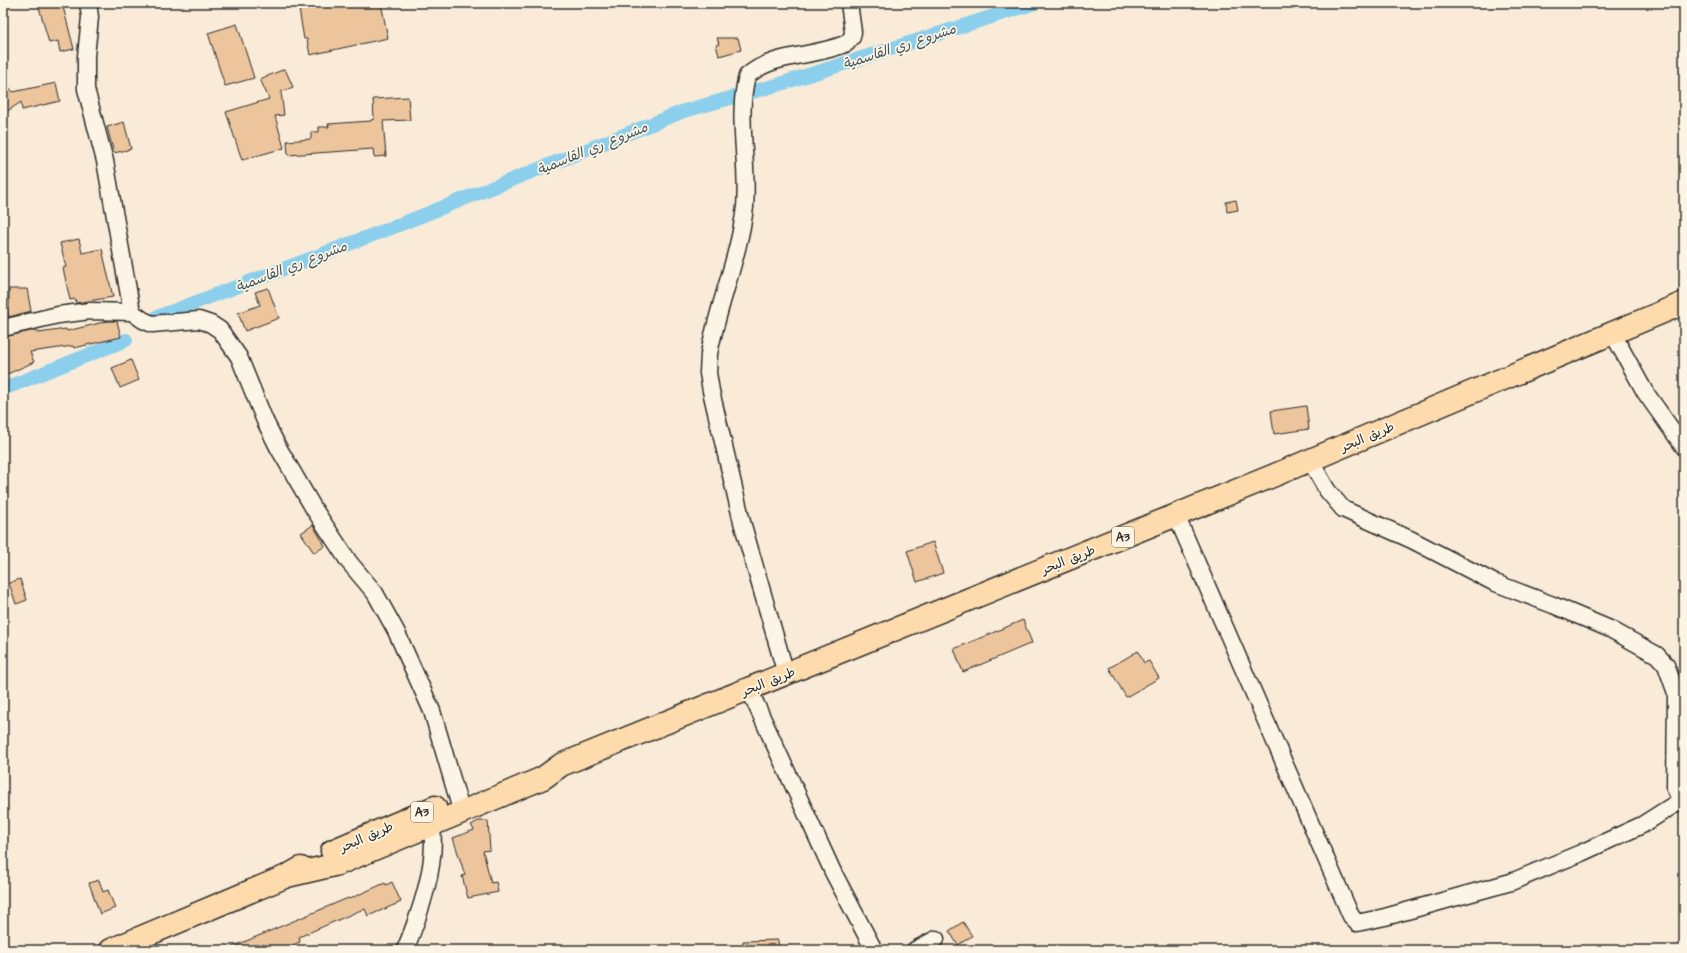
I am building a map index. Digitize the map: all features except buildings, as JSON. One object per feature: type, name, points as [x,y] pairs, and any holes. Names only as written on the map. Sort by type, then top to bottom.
[{"type":"highway","name":"طريق البحر","points":[[111,950],[288,876],[331,851],[430,817],[460,805],[537,765],[561,765],[1310,460],[1684,303]]},
{"type":"street","points":[[88,3],[90,17],[86,62],[86,89],[105,161],[132,312]]},
{"type":"street","points":[[786,674],[742,522],[717,419],[708,373],[711,340],[727,288],[745,206],[743,94],[747,76],[758,67],[783,58],[841,45],[850,40],[853,32],[849,3]]},
{"type":"street","points":[[3,328],[58,315],[90,311],[132,312],[143,320],[152,324],[199,320],[211,324],[220,330],[228,339],[239,357],[265,421],[278,447],[314,509],[349,562],[375,593],[396,631],[432,711],[460,805]]},
{"type":"street","points":[[1613,334],[1645,392],[1684,447]]},
{"type":"street","points":[[1176,515],[1311,826],[1351,916],[1357,923],[1385,917],[1511,882],[1581,853],[1642,825],[1683,799],[1678,795],[1675,788],[1676,692],[1666,665],[1656,655],[1610,629],[1553,604],[1493,582],[1412,540],[1343,509],[1327,490],[1310,460]]},
{"type":"street","points":[[749,689],[834,872],[874,950]]},
{"type":"street","points":[[405,950],[430,874],[433,853],[430,817]]},
{"type":"street","points":[[915,950],[936,939]]},
{"type":"waterway","name":"مشروع ري القاسمية","points":[[157,317],[391,228],[684,111],[777,85],[1035,3]]},
{"type":"waterway","name":"مشروع ري القاسمية","points":[[3,389],[126,340]]}]
